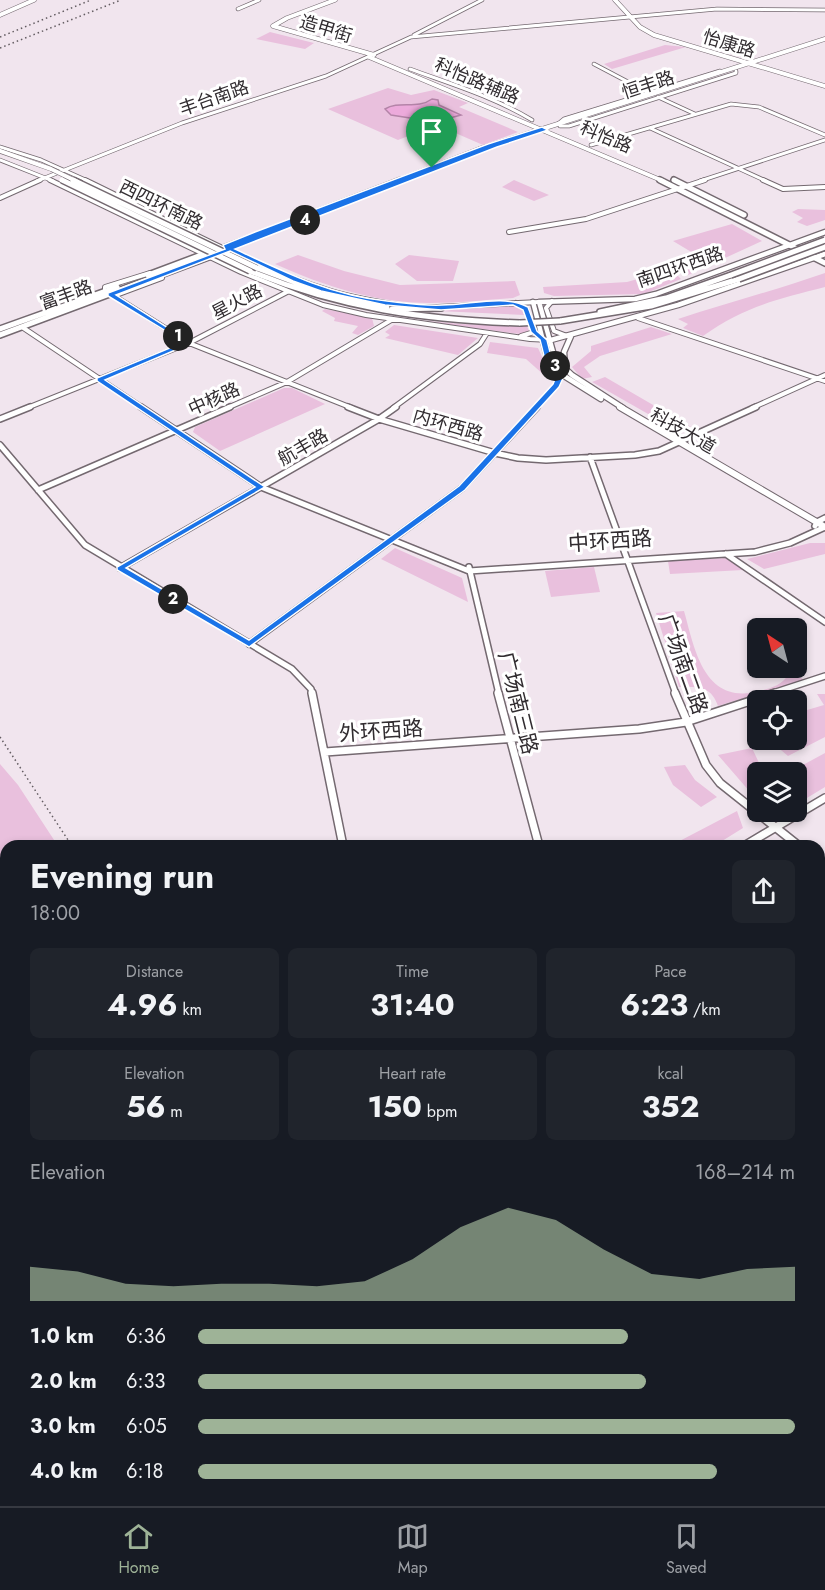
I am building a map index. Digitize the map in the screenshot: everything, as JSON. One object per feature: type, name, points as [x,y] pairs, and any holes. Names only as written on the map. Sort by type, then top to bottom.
[{"type":"main road","points":[[0,14],[28,0]]},
{"type":"main road","points":[[0,14],[34,0]]},
{"type":"main road","points":[[273,26],[272,24],[282,18],[329,0]]},
{"type":"main road","points":[[273,26],[287,18],[335,0]]},
{"type":"main road","points":[[615,0],[632,17]]},
{"type":"main road","points":[[621,0],[632,17]]},
{"type":"main road","name":"怡康路","points":[[632,17],[643,29],[654,34],[825,85]]},
{"type":"main road","name":"造甲街","points":[[273,26],[372,56]]},
{"type":"main road","name":"恒丰路","points":[[547,129],[825,41]]},
{"type":"main road","name":"科怡路","points":[[372,56],[410,69],[532,120],[547,129],[686,185],[824,255]]},
{"type":"main road","name":"科怡路","points":[[372,56],[547,129],[679,188],[825,263]]},
{"type":"main road","points":[[228,248],[475,153],[547,129]]},
{"type":"main road","name":"西四环南路","points":[[0,149],[51,169],[257,268],[310,289],[371,308],[520,321]]},
{"type":"main road","name":"西四环南路","points":[[0,158],[49,174],[249,271],[324,300],[467,322],[520,321]]},
{"type":"main road","name":"南四环西路","points":[[536,302],[635,299],[663,292],[825,232]]},
{"type":"main road","points":[[635,299],[683,293],[825,240]]},
{"type":"main road","name":"南四环西路","points":[[520,321],[633,311],[675,301],[825,247]]},
{"type":"main road","name":"富丰路","points":[[0,335],[150,273],[203,254],[228,248]]},
{"type":"main road","name":"富丰路","points":[[0,329],[162,275],[228,248]]},
{"type":"main road","name":"南四环西路","points":[[551,340],[638,318],[824,255]]},
{"type":"main road","points":[[324,289],[408,321]]},
{"type":"main road","name":"南四环西路","points":[[559,318],[630,306],[683,293]]},
{"type":"main road","points":[[675,301],[706,296]]},
{"type":"main road","points":[[324,300],[352,313]]},
{"type":"main road","points":[[536,302],[551,340],[550,348]]},
{"type":"main road","name":"科技大道","points":[[536,302],[548,360],[563,372],[822,527]]},
{"type":"main road","points":[[392,309],[441,308]]},
{"type":"main road","points":[[563,372],[565,344],[571,336]]},
{"type":"main road","name":"科技大道","points":[[550,348],[563,372]]},
{"type":"street","points":[[238,9],[259,0]]},
{"type":"street","points":[[411,37],[482,0]]},
{"type":"street","name":"丰台南路","points":[[0,198],[218,110],[326,76],[411,37],[717,9],[825,10]]},
{"type":"street","points":[[594,64],[695,114]]},
{"type":"street","points":[[559,125],[564,119],[654,95],[734,70]]},
{"type":"street","points":[[591,145],[731,104],[759,107],[825,135]]},
{"type":"street","points":[[650,128],[783,189],[825,187]]},
{"type":"street","points":[[509,232],[568,224],[825,140]]},
{"type":"street","name":"西四环南路","points":[[0,149],[66,170],[295,279],[324,289],[395,305],[441,308],[536,302]]},
{"type":"street","name":"西四环南路","points":[[0,158],[287,292],[352,313],[551,340]]},
{"type":"street","points":[[27,170],[44,169],[52,166],[50,164]]},
{"type":"street","points":[[96,202],[116,194]]},
{"type":"street","points":[[192,249],[213,241]]},
{"type":"street","name":"内环西路","points":[[108,292],[189,343],[379,419],[495,453],[532,459],[648,453],[825,375]]},
{"type":"street","name":"星火路","points":[[0,419],[189,343],[287,292]]},
{"type":"street","points":[[552,301],[546,308],[555,331],[571,336]]},
{"type":"street","points":[[514,303],[526,309],[534,332],[550,348]]},
{"type":"street","points":[[638,318],[825,381]]},
{"type":"street","name":"中核路","points":[[38,490],[287,382],[393,319]]},
{"type":"street","name":"中环西路","points":[[22,327],[261,487],[469,569],[777,548],[822,527],[825,518]]},
{"type":"street","points":[[499,334],[525,335],[534,332]]},
{"type":"street","name":"航丰路","points":[[120,568],[379,419],[480,344],[487,333]]},
{"type":"street","points":[[249,644],[462,488],[557,385],[563,372]]},
{"type":"street","points":[[816,378],[825,385]]},
{"type":"street","name":"外环西路","points":[[0,445],[85,545],[292,669],[311,690],[325,752],[639,729],[686,722],[825,676]]},
{"type":"street","name":"广场南二路","points":[[590,457],[686,722],[706,765],[720,783],[792,840]]},
{"type":"street","points":[[725,552],[825,622]]},
{"type":"street","name":"广场南三路","points":[[469,569],[509,738],[537,840]]},
{"type":"street","points":[[325,752],[342,840]]},
{"type":"street","points":[[754,840],[825,798]]},
{"type":"shaded area","points":[[270,32],[314,43],[305,49],[256,39]]},
{"type":"shaded area","points":[[665,45],[686,47],[612,69],[604,64]]},
{"type":"shaded area","points":[[388,88],[411,95],[434,90],[468,103],[459,107],[518,132],[483,145],[437,125],[398,140],[328,109]]},
{"type":"shaded area","points":[[432,99],[438,100],[439,105],[461,115],[424,125],[410,118],[391,115],[385,109],[396,105],[420,104]]},
{"type":"shaded area","points":[[514,180],[549,195],[534,201],[502,187]]},
{"type":"shaded area","points":[[798,209],[825,210],[825,220],[807,226],[797,222],[803,218],[792,212]]},
{"type":"shaded area","points":[[732,224],[762,241],[688,275],[677,269],[703,259],[673,241]]},
{"type":"shaded area","points":[[298,255],[344,271],[400,285],[515,281],[520,295],[513,298],[461,302],[430,303],[390,300],[331,286],[275,264]]},
{"type":"shaded area","points":[[409,255],[459,261],[453,281],[417,281],[395,264]]},
{"type":"shaded area","points":[[662,272],[676,274],[681,279],[644,294],[554,296],[544,293],[543,287],[627,282]]},
{"type":"shaded area","points":[[825,273],[825,287],[776,300],[747,311],[703,336],[683,328],[688,324],[678,319],[788,285]]},
{"type":"shaded area","points":[[512,305],[522,309],[524,315],[415,310]]},
{"type":"shaded area","points":[[325,309],[372,318],[374,326],[358,335],[352,333],[358,326],[334,321],[335,318],[322,311]]},
{"type":"shaded area","points":[[415,320],[527,326],[529,331],[520,334]]},
{"type":"shaded area","points":[[394,325],[478,338],[458,355],[385,338],[390,335],[385,332]]},
{"type":"shaded area","points":[[651,327],[672,334],[600,356],[584,367],[592,377],[582,379],[572,367],[591,351],[591,346]]},
{"type":"shaded area","points":[[490,342],[538,348],[550,374],[544,375],[526,359],[487,353]]},
{"type":"shaded area","points":[[605,377],[691,427],[684,430],[671,427],[592,382]]},
{"type":"shaded area","points":[[284,388],[292,388],[325,404],[220,451],[193,432],[195,427]]},
{"type":"shaded area","points":[[810,543],[825,543],[825,554],[764,569],[747,559]]},
{"type":"shaded area","points":[[395,548],[462,578],[468,602],[381,559]]},
{"type":"shaded area","points":[[726,558],[743,570],[670,574],[668,561]]},
{"type":"shaded area","points":[[594,567],[600,592],[551,597],[545,571]]},
{"type":"shaded area","points":[[684,611],[698,657],[705,671],[714,683],[726,690],[747,692],[747,698],[718,706],[711,694],[703,689],[679,687],[656,613]]},
{"type":"shaded area","points":[[786,678],[804,680],[783,687],[763,690],[779,684]]},
{"type":"shaded area","points":[[817,694],[825,694],[825,737],[807,746],[807,710],[824,705]]},
{"type":"shaded area","points":[[747,749],[753,750],[759,762],[747,762],[747,788],[718,755]]},
{"type":"shaded area","points":[[781,750],[800,750],[788,756]]},
{"type":"shaded area","points":[[825,753],[825,787],[807,798],[807,763]]},
{"type":"shaded area","points":[[0,764],[18,785],[54,840],[0,840]]},
{"type":"shaded area","points":[[685,765],[695,780],[717,797],[701,807],[673,785],[664,767]]},
{"type":"shaded area","points":[[737,811],[743,828],[724,840],[681,840]]},
{"type":"railway","points":[[0,37],[91,0]]},
{"type":"railway","points":[[0,48],[121,0]]},
{"type":"railway","points":[[0,737],[68,840]]},
{"type":"route","points":[[432,168],[257,234],[225,247],[230,249],[111,294],[189,343],[99,379],[261,487],[120,568],[249,644],[462,488],[557,385],[561,374],[548,360],[544,340],[534,332],[526,309],[522,306],[514,303],[441,308],[412,307],[366,300],[295,279],[230,249],[495,146],[545,130],[490,145],[432,168]]}]
